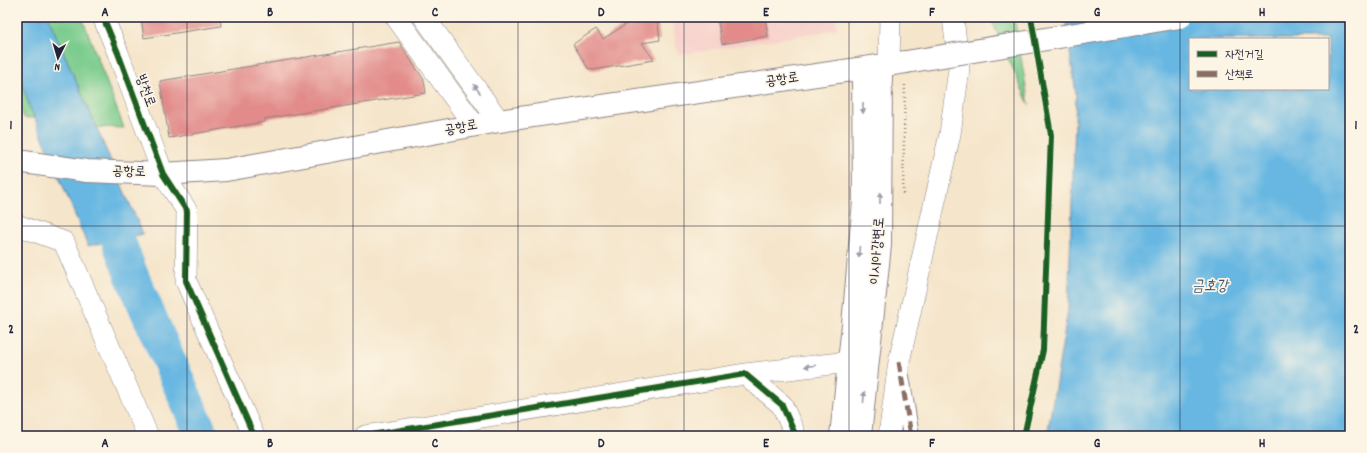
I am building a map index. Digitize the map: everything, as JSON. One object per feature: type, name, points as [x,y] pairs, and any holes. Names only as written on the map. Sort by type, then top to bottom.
[{"type":"main road","name":"공항로","points":[[17,161],[88,171],[163,174],[226,170],[474,125],[885,65],[1180,17]]},
{"type":"main road","name":"이시아강변로","points":[[841,436],[864,202],[885,65]]},
{"type":"main road","name":"이시아강변로","points":[[860,436],[880,245],[885,65]]},
{"type":"street","name":"방천로","points":[[103,17],[163,174],[187,211],[186,282],[254,436]]},
{"type":"street","points":[[396,17],[474,125]]},
{"type":"street","points":[[424,17],[499,121]]},
{"type":"street","points":[[885,65],[890,17]]},
{"type":"street","points":[[889,436],[899,362],[950,134],[959,69],[953,17]]},
{"type":"street","points":[[17,225],[64,242],[148,436]]},
{"type":"street","points":[[365,436],[745,374],[849,362]]},
{"type":"street","points":[[899,362],[911,436]]},
{"type":"street","points":[[745,374],[782,405],[794,432],[793,436]]},
{"type":"shaded area","points":[[672,17],[836,17],[838,29],[678,55]]},
{"type":"green space","points":[[48,17],[82,17],[124,128],[96,127]]},
{"type":"green space","points":[[990,17],[1014,17],[1029,105]]},
{"type":"green space","points":[[17,67],[34,118],[24,118],[17,98]]},
{"type":"water","points":[[17,17],[48,17],[143,234],[88,246],[29,105],[17,67]]},
{"type":"water","name":"금호강","points":[[1065,17],[1350,17],[1350,436],[1047,436],[1068,310],[1076,95]]},
{"type":"building","points":[[141,17],[220,17],[221,26],[144,38]]},
{"type":"building","points":[[637,17],[657,17],[660,40],[642,43],[654,60],[593,70],[588,68],[573,44],[596,29],[603,39]]},
{"type":"building","points":[[717,17],[765,17],[768,36],[722,44]]},
{"type":"building","points":[[399,42],[424,80],[426,93],[264,119],[264,122],[169,138],[160,81]]},
{"type":"waterway","points":[[101,195],[131,274],[202,436]]},
{"type":"marked path","points":[[899,362],[911,436]]},
{"type":"cycle path","points":[[103,17],[163,174],[187,211],[186,281],[254,436]]},
{"type":"cycle path","points":[[1024,436],[1043,350],[1051,135],[1031,17]]},
{"type":"cycle path","points":[[365,436],[745,374],[782,405],[794,432],[793,436]]}]
